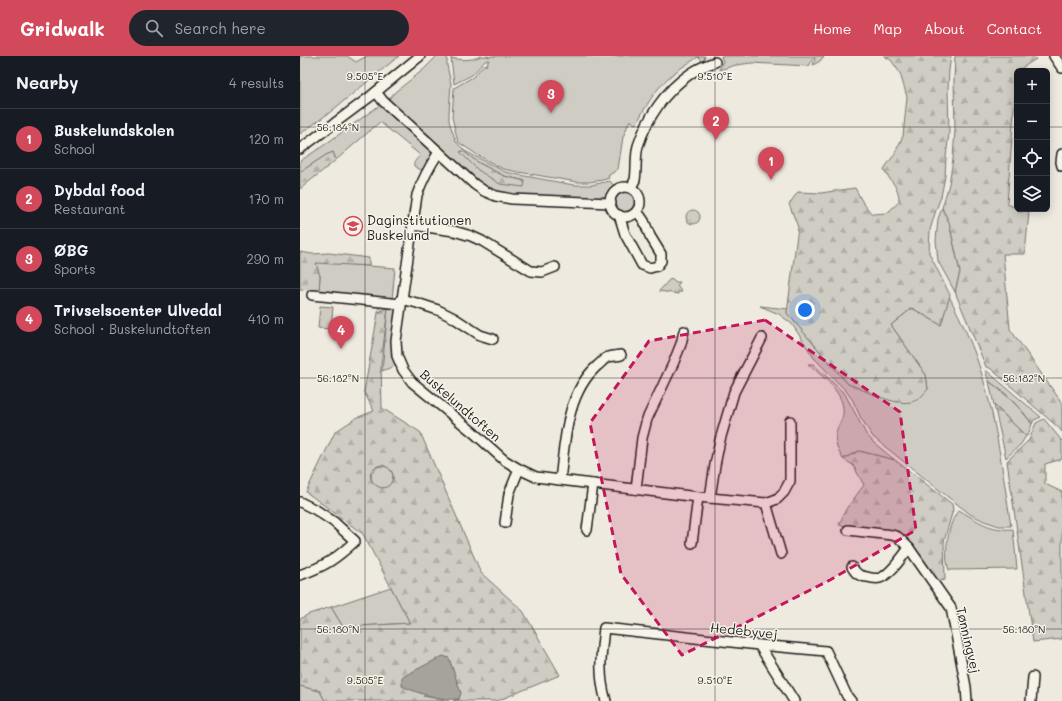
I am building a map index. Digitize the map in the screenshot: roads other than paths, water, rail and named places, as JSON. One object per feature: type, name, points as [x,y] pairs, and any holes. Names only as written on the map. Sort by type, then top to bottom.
[{"type":"street","points":[[300,149],[376,92],[420,56]]},
{"type":"street","points":[[1054,56],[1062,68]]},
{"type":"street","points":[[631,188],[635,180],[638,147],[643,133],[659,104],[672,88],[690,74],[715,62]]},
{"type":"street","points":[[376,92],[383,101],[474,184],[484,191],[496,196],[512,199],[611,204]]},
{"type":"street","name":"Buskelundtoften","points":[[439,152],[422,179],[417,195],[396,341],[397,356],[403,370],[412,382],[504,460],[536,477],[698,497],[766,503]]},
{"type":"street","points":[[1062,154],[1062,166]]},
{"type":"street","points":[[626,187],[631,188],[636,191],[639,196],[639,207],[637,211],[628,216],[619,215],[612,208],[611,198],[616,190],[626,187]]},
{"type":"street","points":[[619,215],[625,234],[642,265],[650,268],[657,266],[661,261],[661,254],[650,236],[644,221],[637,211]]},
{"type":"street","points":[[413,225],[471,236],[532,270],[542,272],[555,268]]},
{"type":"street","points":[[312,295],[417,303],[438,310],[454,318],[480,335],[494,339]]},
{"type":"street","points":[[636,489],[642,438],[647,419],[673,364],[681,344],[684,331]]},
{"type":"street","points":[[710,498],[720,440],[734,392],[762,338]]},
{"type":"street","points":[[560,480],[569,418],[574,401],[582,384],[593,370],[606,358],[621,355]]},
{"type":"street","points":[[781,554],[766,503],[777,499],[784,492],[790,481],[790,421]]},
{"type":"street","points":[[505,523],[509,494],[519,469]]},
{"type":"street","points":[[588,530],[593,484]]},
{"type":"street","points":[[692,543],[698,497]]},
{"type":"street","points":[[300,502],[316,510],[334,522],[355,541],[342,554],[330,562],[300,575]]},
{"type":"street","name":"Tønningvej","points":[[848,530],[898,537],[909,548],[951,608],[966,687],[967,701]]},
{"type":"street","points":[[852,567],[860,576],[880,578],[887,574],[909,548]]},
{"type":"street","name":"Hedebyvej","points":[[606,701],[602,687],[600,662],[604,628],[826,651],[847,696],[851,701]]},
{"type":"street","points":[[759,645],[794,701]]},
{"type":"street","points":[[1031,701],[1033,677]]},
{"type":"place","name":"ØBG","points":[[551,113]]},
{"type":"place","name":"Dybdal food","points":[[716,140]]},
{"type":"place","name":"Buskelundskolen","points":[[771,180]]},
{"type":"place","name":"Daginstitutionen Buskelund","points":[[353,226]]},
{"type":"place","name":"Trivselscenter Ulvedal","points":[[341,349]]}]
